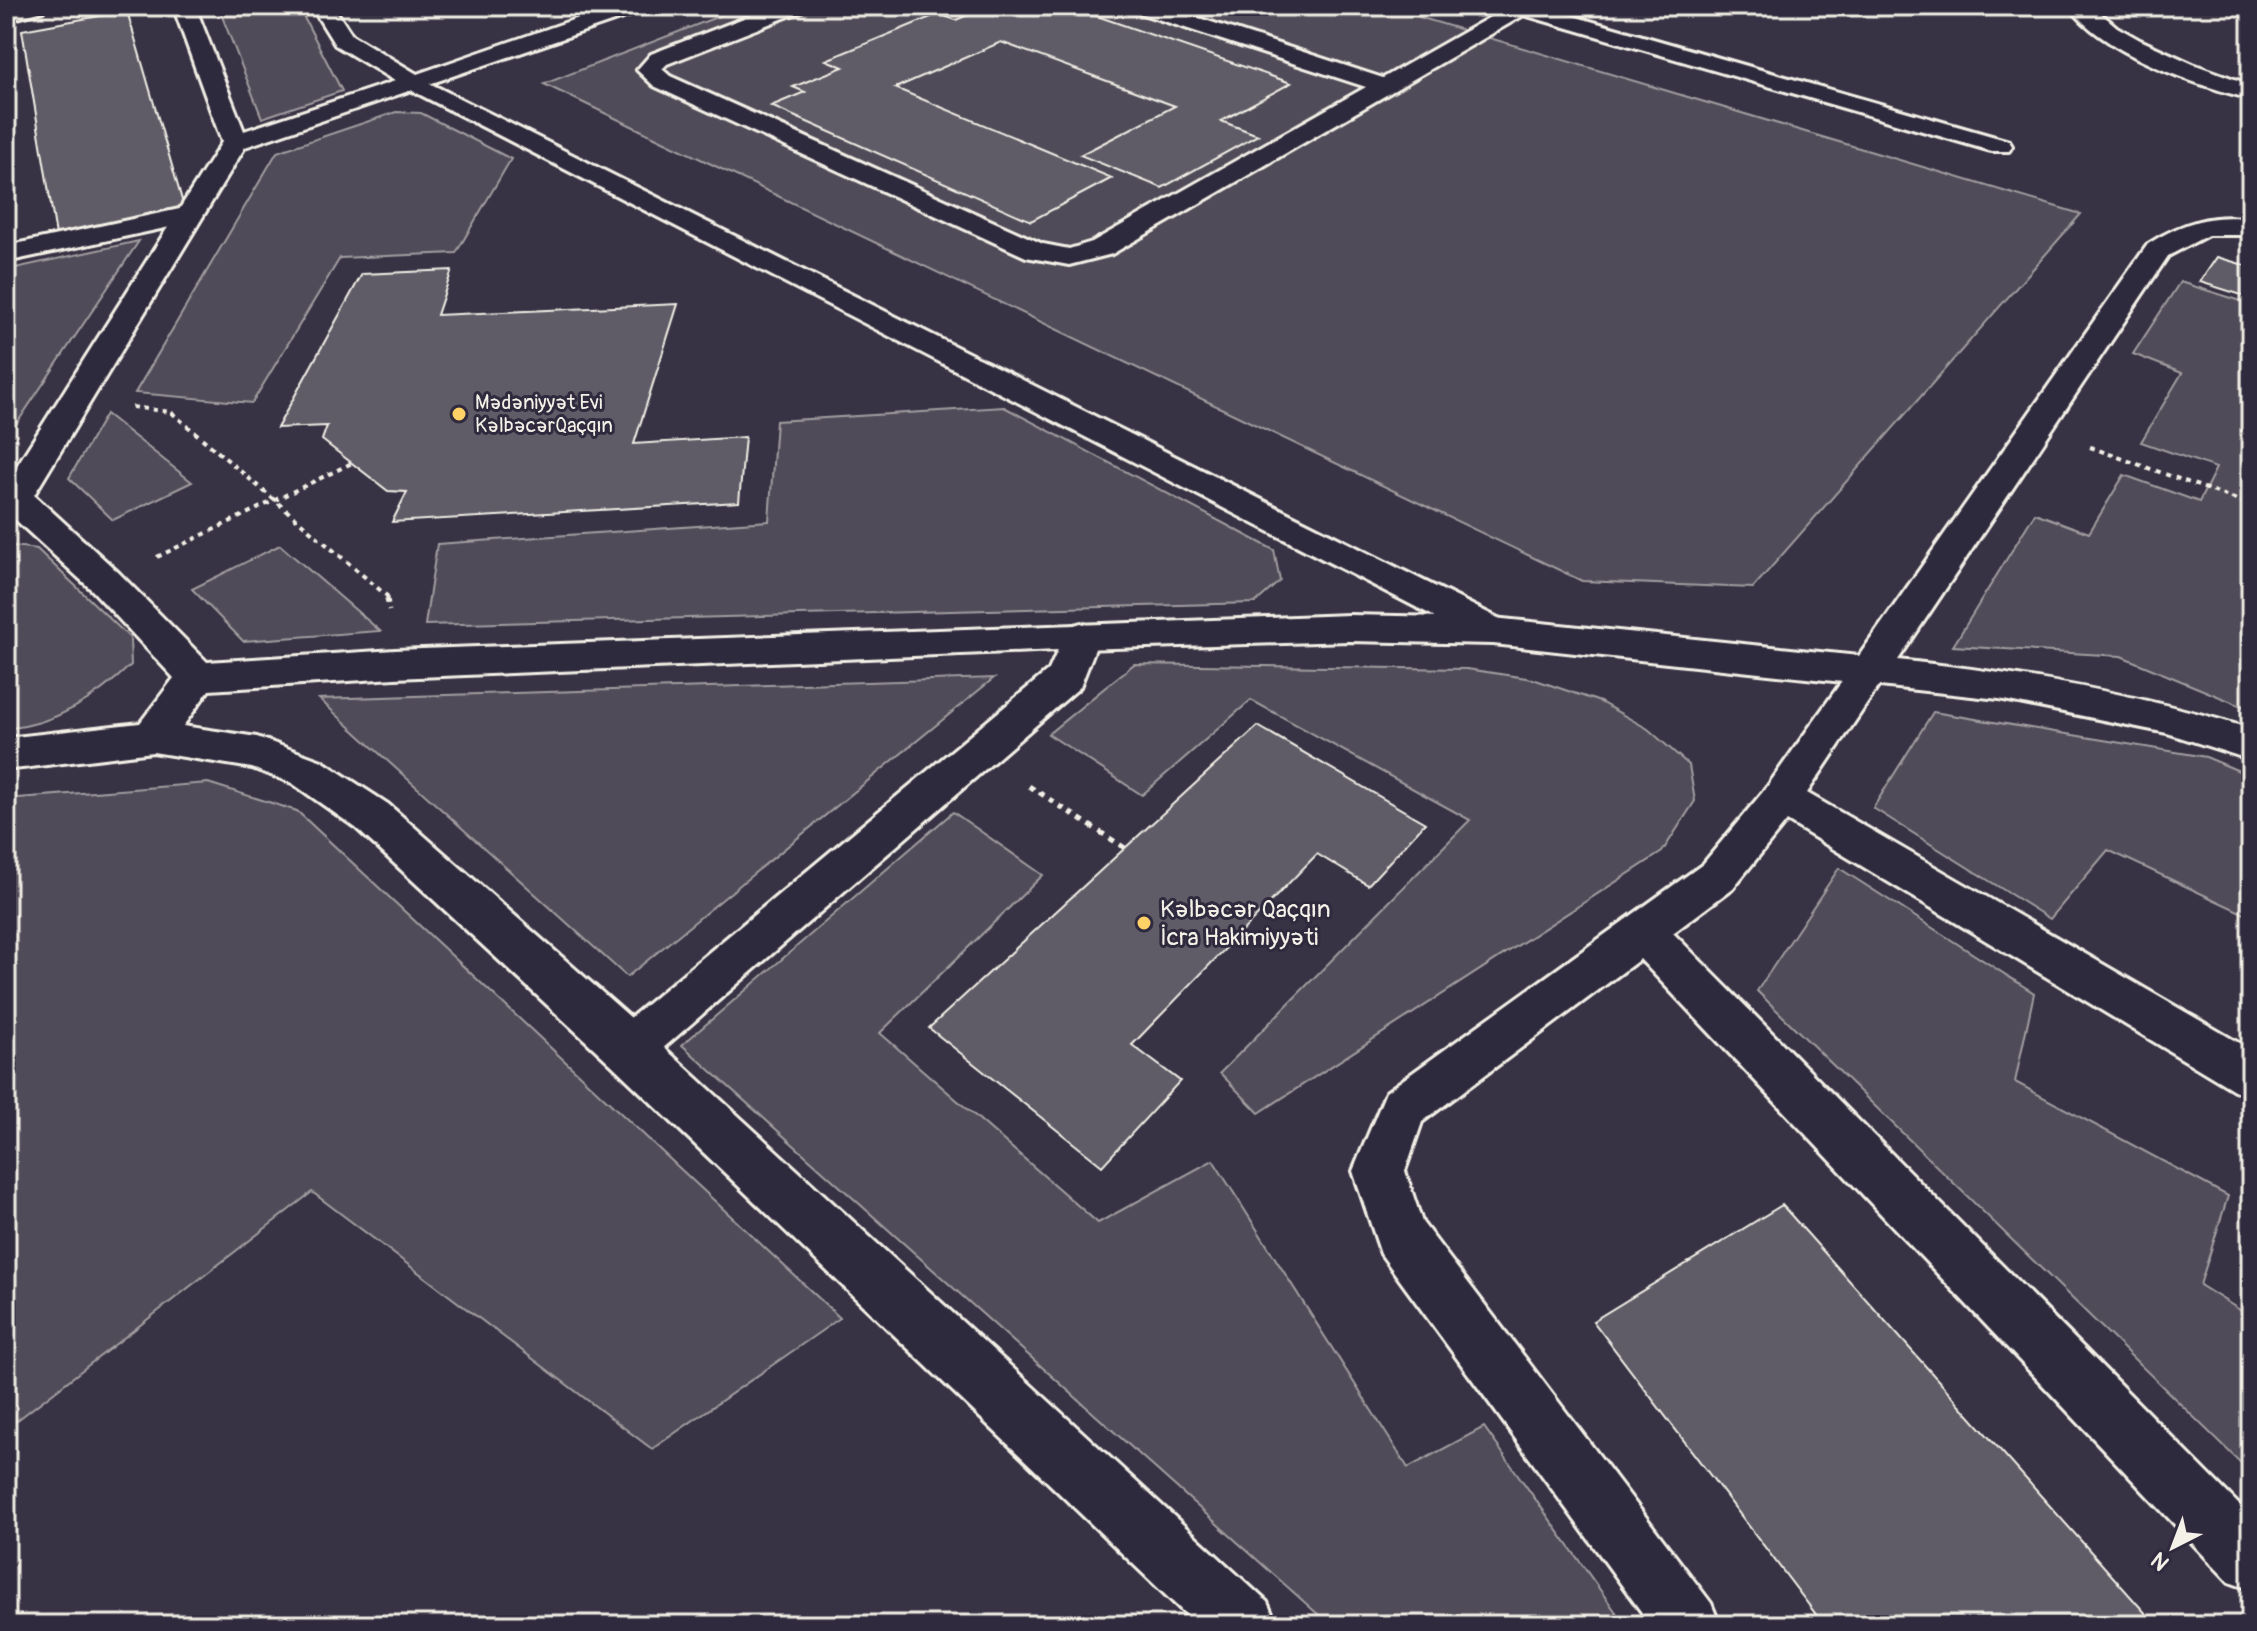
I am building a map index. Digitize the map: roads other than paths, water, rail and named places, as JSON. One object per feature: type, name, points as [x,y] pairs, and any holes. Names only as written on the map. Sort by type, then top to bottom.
[{"type":"street","points":[[184,6],[235,142]]},
{"type":"street","points":[[322,6],[343,40],[415,83]]},
{"type":"street","points":[[635,6],[235,142],[10,498],[106,582],[197,677],[395,664],[1081,636],[1349,628],[1493,631],[1999,685],[2170,719],[2251,745]]},
{"type":"street","points":[[1869,672],[2158,250],[2188,229],[2234,224],[2251,227]]},
{"type":"street","points":[[153,737],[197,677]]},
{"type":"street","points":[[6,754],[153,737],[257,753],[307,772],[372,816],[629,1048],[1244,1625]]},
{"type":"lane","points":[[6,15],[35,6]]},
{"type":"lane","points":[[794,6],[659,59],[648,70],[662,81],[1036,251],[1069,257],[1102,248],[1518,7],[2000,146]]},
{"type":"lane","points":[[1141,6],[1385,86]]},
{"type":"lane","points":[[2080,6],[2086,17],[2109,34],[2178,65],[2251,92]]},
{"type":"lane","points":[[415,83],[1493,631]]},
{"type":"lane","points":[[6,254],[189,215]]},
{"type":"lane","points":[[629,1048],[1066,677],[1081,636]]},
{"type":"lane","points":[[1689,1625],[1400,1236],[1379,1171],[1403,1108],[1718,876],[1782,798],[1869,672]]},
{"type":"lane","points":[[1782,798],[2251,1075]]},
{"type":"lane","points":[[1642,931],[2251,1560]]},
{"type":"place","name":"Mədəniyyət Evi KəlbəcərQaçqın","points":[[459,414]]},
{"type":"place","name":"Kəlbəcər Qaçqın İcra Hakimiyyəti","points":[[1144,923]]}]
